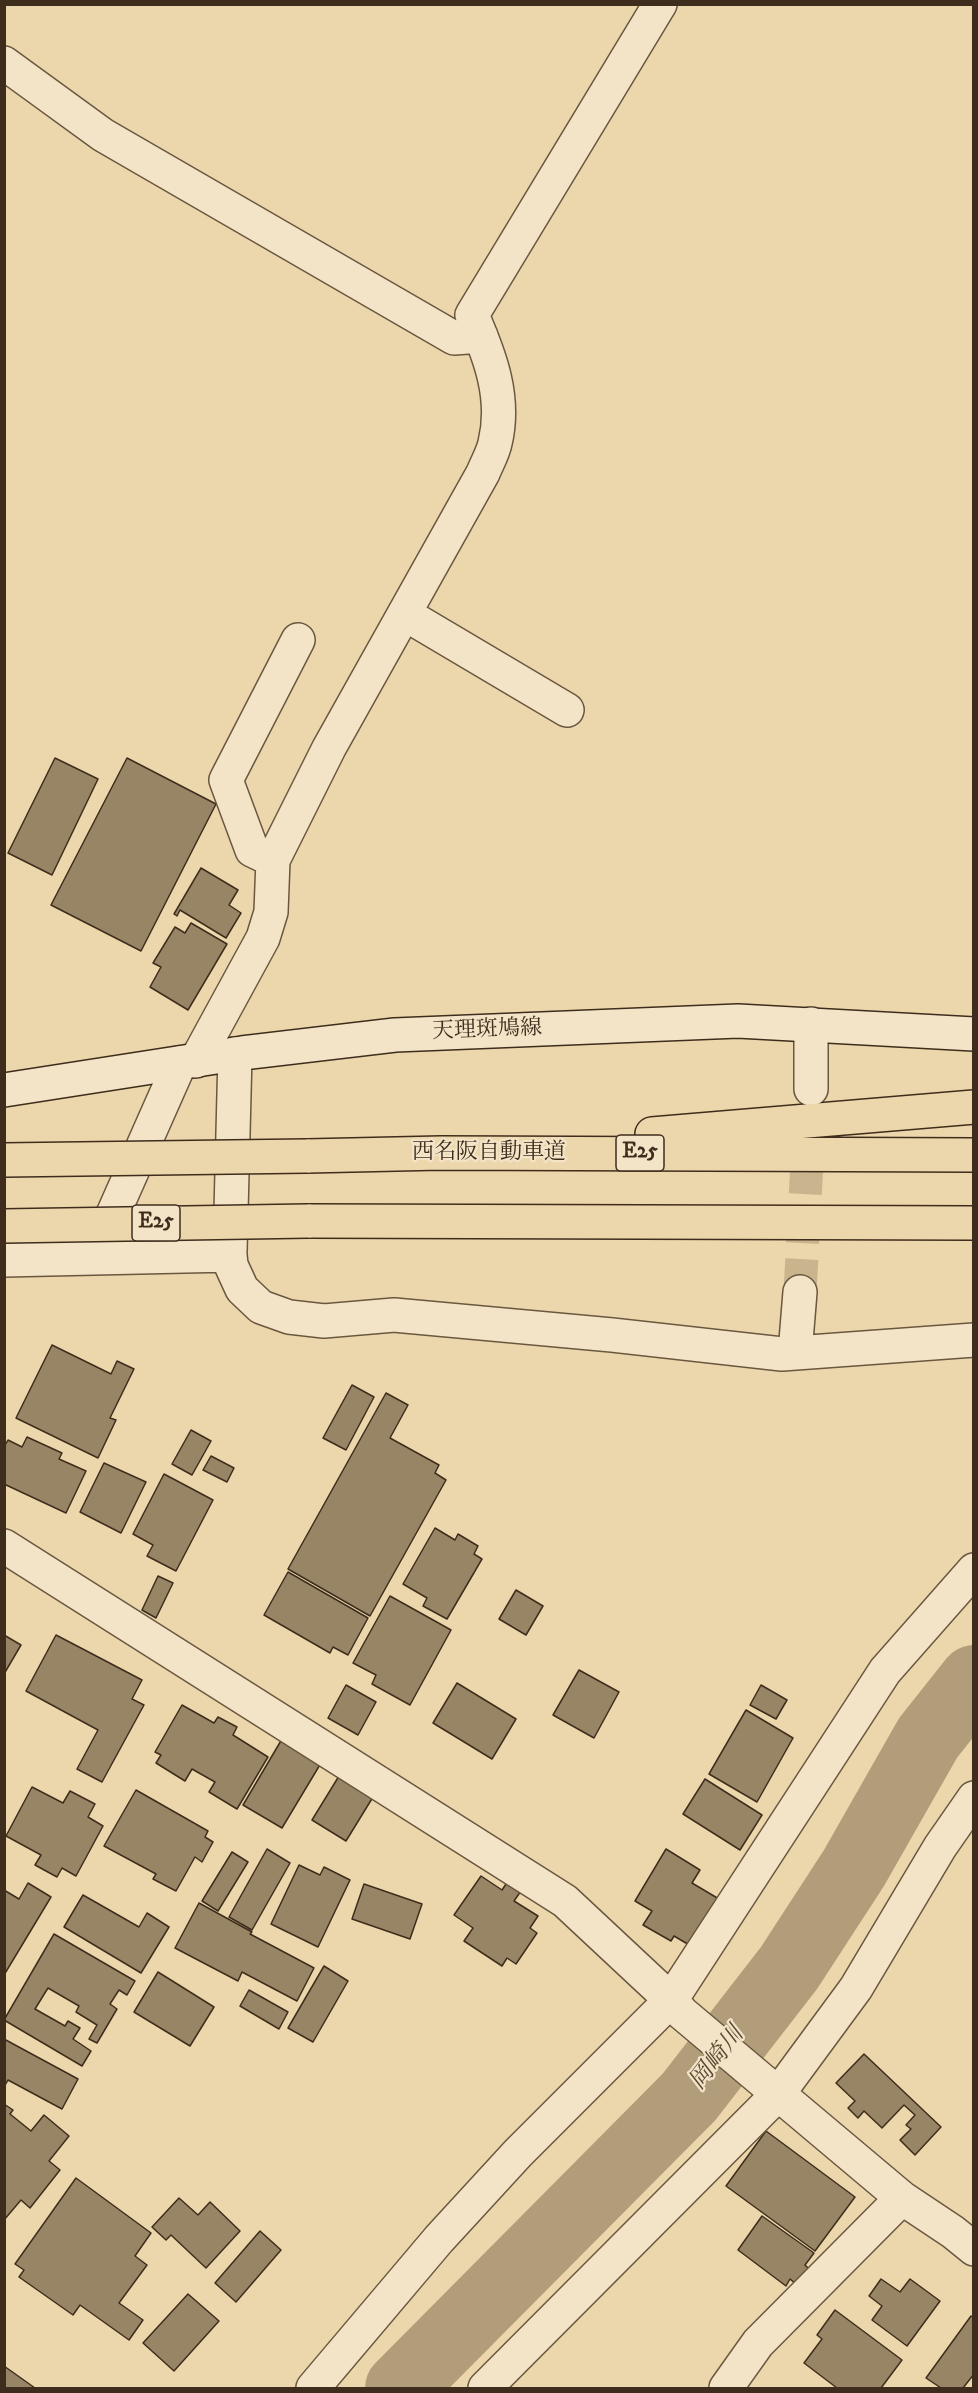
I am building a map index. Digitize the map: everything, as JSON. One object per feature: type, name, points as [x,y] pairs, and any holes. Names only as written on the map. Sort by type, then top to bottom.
[{"type":"highway","points":[[441,1152],[974,1107]]},
{"type":"highway","name":"西名阪自動車道","points":[[4,1160],[441,1152],[974,1155]]},
{"type":"highway","name":"E25","points":[[4,1226],[308,1221],[974,1223]]},
{"type":"street","points":[[94,1258],[188,1062],[262,938],[271,912],[273,860],[329,748],[483,473],[495,443],[500,409],[495,377],[472,315],[660,4]]},
{"type":"street","points":[[4,63],[103,135],[454,338],[481,336]]},
{"type":"street","points":[[405,615],[567,710]]},
{"type":"street","points":[[273,860],[252,850],[226,780],[298,640]]},
{"type":"street","name":"天理斑鳩線","points":[[4,1090],[235,1054],[395,1035],[738,1021],[974,1034]]},
{"type":"street","points":[[811,1024],[811,1089]]},
{"type":"street","points":[[235,1054],[230,1256],[231,1265],[242,1289],[261,1306],[290,1317],[324,1321],[394,1314],[782,1354],[974,1340]]},
{"type":"street","points":[[4,1260],[230,1256]]},
{"type":"street","points":[[795,1353],[800,1292]]},
{"type":"street","points":[[4,1546],[565,1901],[676,2006],[902,2198],[967,2235]]},
{"type":"street","points":[[313,2388],[454,2222],[518,2153],[676,2006],[885,1671],[974,1570]]},
{"type":"street","points":[[485,2388],[778,2094],[856,1988],[940,1847],[974,1797]]},
{"type":"street","points":[[726,2388],[758,2343],[902,2198]]},
{"type":"building","points":[[55,758],[98,779],[52,875],[8,853]]},
{"type":"building","points":[[127,758],[216,804],[141,951],[51,905]]},
{"type":"building","points":[[201,868],[238,890],[229,905],[241,913],[226,938],[180,910],[177,916],[174,914]]},
{"type":"building","points":[[191,923],[227,944],[188,1010],[150,987],[161,967],[153,963],[175,927],[185,933]]},
{"type":"building","points":[[52,1345],[111,1374],[117,1361],[134,1369],[110,1418],[116,1420],[98,1458],[16,1418]]},
{"type":"building","points":[[352,1385],[374,1397],[346,1450],[323,1438]]},
{"type":"building","points":[[386,1393],[408,1405],[390,1438],[439,1465],[435,1473],[446,1480],[370,1616],[288,1569]]},
{"type":"building","points":[[191,1430],[211,1441],[192,1475],[172,1464]]},
{"type":"building","points":[[27,1437],[62,1453],[59,1459],[86,1471],[66,1513],[4,1484],[4,1447],[8,1440],[22,1447]]},
{"type":"building","points":[[211,1456],[234,1468],[227,1482],[203,1470]]},
{"type":"building","points":[[104,1463],[146,1482],[121,1533],[80,1512]]},
{"type":"building","points":[[164,1474],[213,1500],[176,1571],[147,1556],[153,1545],[133,1534]]},
{"type":"building","points":[[435,1528],[455,1540],[458,1534],[478,1546],[474,1554],[482,1559],[447,1619],[423,1606],[427,1598],[403,1584]]},
{"type":"building","points":[[288,1572],[368,1618],[348,1655],[333,1647],[330,1653],[264,1615]]},
{"type":"building","points":[[158,1576],[173,1583],[156,1618],[142,1610]]},
{"type":"building","points":[[516,1590],[543,1606],[526,1635],[499,1619]]},
{"type":"building","points":[[390,1596],[451,1630],[410,1705],[372,1684],[376,1675],[353,1663]]},
{"type":"building","points":[[4,1635],[21,1645],[4,1674]]},
{"type":"building","points":[[56,1635],[142,1680],[132,1699],[144,1705],[102,1782],[77,1769],[98,1730],[26,1691]]},
{"type":"building","points":[[579,1670],[619,1692],[594,1738],[553,1715]]},
{"type":"building","points":[[457,1683],[516,1719],[492,1759],[433,1723]]},
{"type":"building","points":[[346,1685],[376,1702],[358,1735],[328,1718]]},
{"type":"building","points":[[761,1685],[787,1700],[776,1719],[750,1705]]},
{"type":"building","points":[[182,1705],[214,1723],[218,1717],[237,1727],[233,1735],[268,1757],[237,1809],[209,1792],[215,1782],[192,1769],[185,1781],[156,1763],[161,1755],[155,1752]]},
{"type":"building","points":[[746,1710],[793,1738],[757,1802],[709,1774]]},
{"type":"building","points":[[282,1739],[321,1763],[282,1828],[243,1805]]},
{"type":"building","points":[[339,1776],[373,1797],[346,1841],[312,1820]]},
{"type":"building","points":[[705,1779],[762,1815],[740,1850],[683,1814]]},
{"type":"building","points":[[32,1787],[63,1803],[70,1791],[95,1804],[88,1817],[103,1826],[76,1876],[62,1868],[57,1877],[35,1865],[41,1855],[6,1836]]},
{"type":"building","points":[[136,1790],[208,1831],[205,1837],[213,1842],[202,1862],[195,1857],[176,1891],[153,1879],[156,1874],[104,1846]]},
{"type":"building","points":[[267,1849],[290,1863],[252,1930],[229,1917]]},
{"type":"building","points":[[666,1849],[700,1870],[692,1883],[719,1899],[691,1946],[674,1936],[671,1941],[643,1925],[652,1911],[635,1901]]},
{"type":"building","points":[[232,1852],[248,1862],[218,1911],[202,1901]]},
{"type":"building","points":[[299,1865],[320,1875],[324,1867],[350,1880],[318,1947],[271,1924]]},
{"type":"building","points":[[481,1876],[502,1890],[508,1881],[521,1891],[514,1901],[538,1916],[530,1928],[537,1933],[516,1964],[507,1958],[502,1966],[464,1941],[473,1928],[454,1915]]},
{"type":"building","points":[[28,1883],[51,1897],[4,1975],[4,1890],[19,1899]]},
{"type":"building","points":[[364,1884],[422,1904],[410,1939],[352,1919]]},
{"type":"building","points":[[83,1895],[139,1927],[147,1913],[169,1927],[141,1973],[64,1927]]},
{"type":"building","points":[[199,1903],[252,1932],[250,1934],[314,1968],[297,2001],[242,1972],[238,1981],[175,1948]]},
{"type":"building","points":[[54,1934],[135,1981],[127,1995],[119,1990],[110,2004],[117,2009],[97,2043],[89,2039],[97,2025],[76,2012],[79,2006],[48,1988],[35,2009],[65,2026],[68,2021],[80,2028],[73,2039],[91,2051],[82,2066],[4,2020]]},
{"type":"building","points":[[324,1966],[348,1981],[313,2042],[288,2028]]},
{"type":"building","points":[[158,1972],[214,2007],[190,2046],[134,2012]]},
{"type":"building","points":[[249,1990],[288,2012],[279,2029],[240,2006]]},
{"type":"building","points":[[4,2039],[78,2079],[62,2109],[8,2080],[4,2087]]},
{"type":"building","points":[[864,2054],[941,2127],[915,2155],[900,2140],[911,2129],[906,2125],[915,2115],[904,2105],[882,2128],[864,2111],[858,2118],[848,2108],[855,2101],[836,2083]]},
{"type":"building","points":[[4,2104],[13,2110],[10,2114],[31,2131],[44,2115],[69,2136],[49,2161],[60,2170],[30,2208],[21,2200],[4,2220]]},
{"type":"building","points":[[766,2131],[855,2197],[815,2251],[726,2186]]},
{"type":"building","points":[[76,2178],[151,2233],[135,2256],[147,2265],[119,2303],[143,2320],[129,2340],[80,2305],[73,2315],[19,2277],[24,2270],[15,2264]]},
{"type":"building","points":[[179,2198],[198,2215],[210,2202],[240,2231],[206,2268],[171,2235],[166,2240],[152,2227]]},
{"type":"building","points":[[762,2216],[814,2253],[805,2265],[809,2269],[797,2285],[790,2279],[786,2286],[738,2250]]},
{"type":"building","points":[[260,2231],[281,2250],[236,2302],[215,2283]]},
{"type":"building","points":[[881,2279],[900,2292],[910,2279],[940,2301],[907,2346],[872,2320],[882,2306],[869,2296]]},
{"type":"building","points":[[188,2294],[219,2321],[174,2371],[143,2343]]},
{"type":"building","points":[[835,2310],[902,2360],[881,2388],[837,2388],[804,2363],[822,2339],[817,2335]]},
{"type":"building","points":[[971,2316],[974,2318],[974,2374],[963,2388],[941,2388],[926,2378]]},
{"type":"building","points":[[4,2366],[35,2388],[4,2388]]},
{"type":"waterway","name":"岡崎川","points":[[400,2388],[689,2097],[789,1968],[854,1868],[928,1738],[974,1680]]},
{"type":"tunnel","points":[[800,1292],[809,1126]]}]
